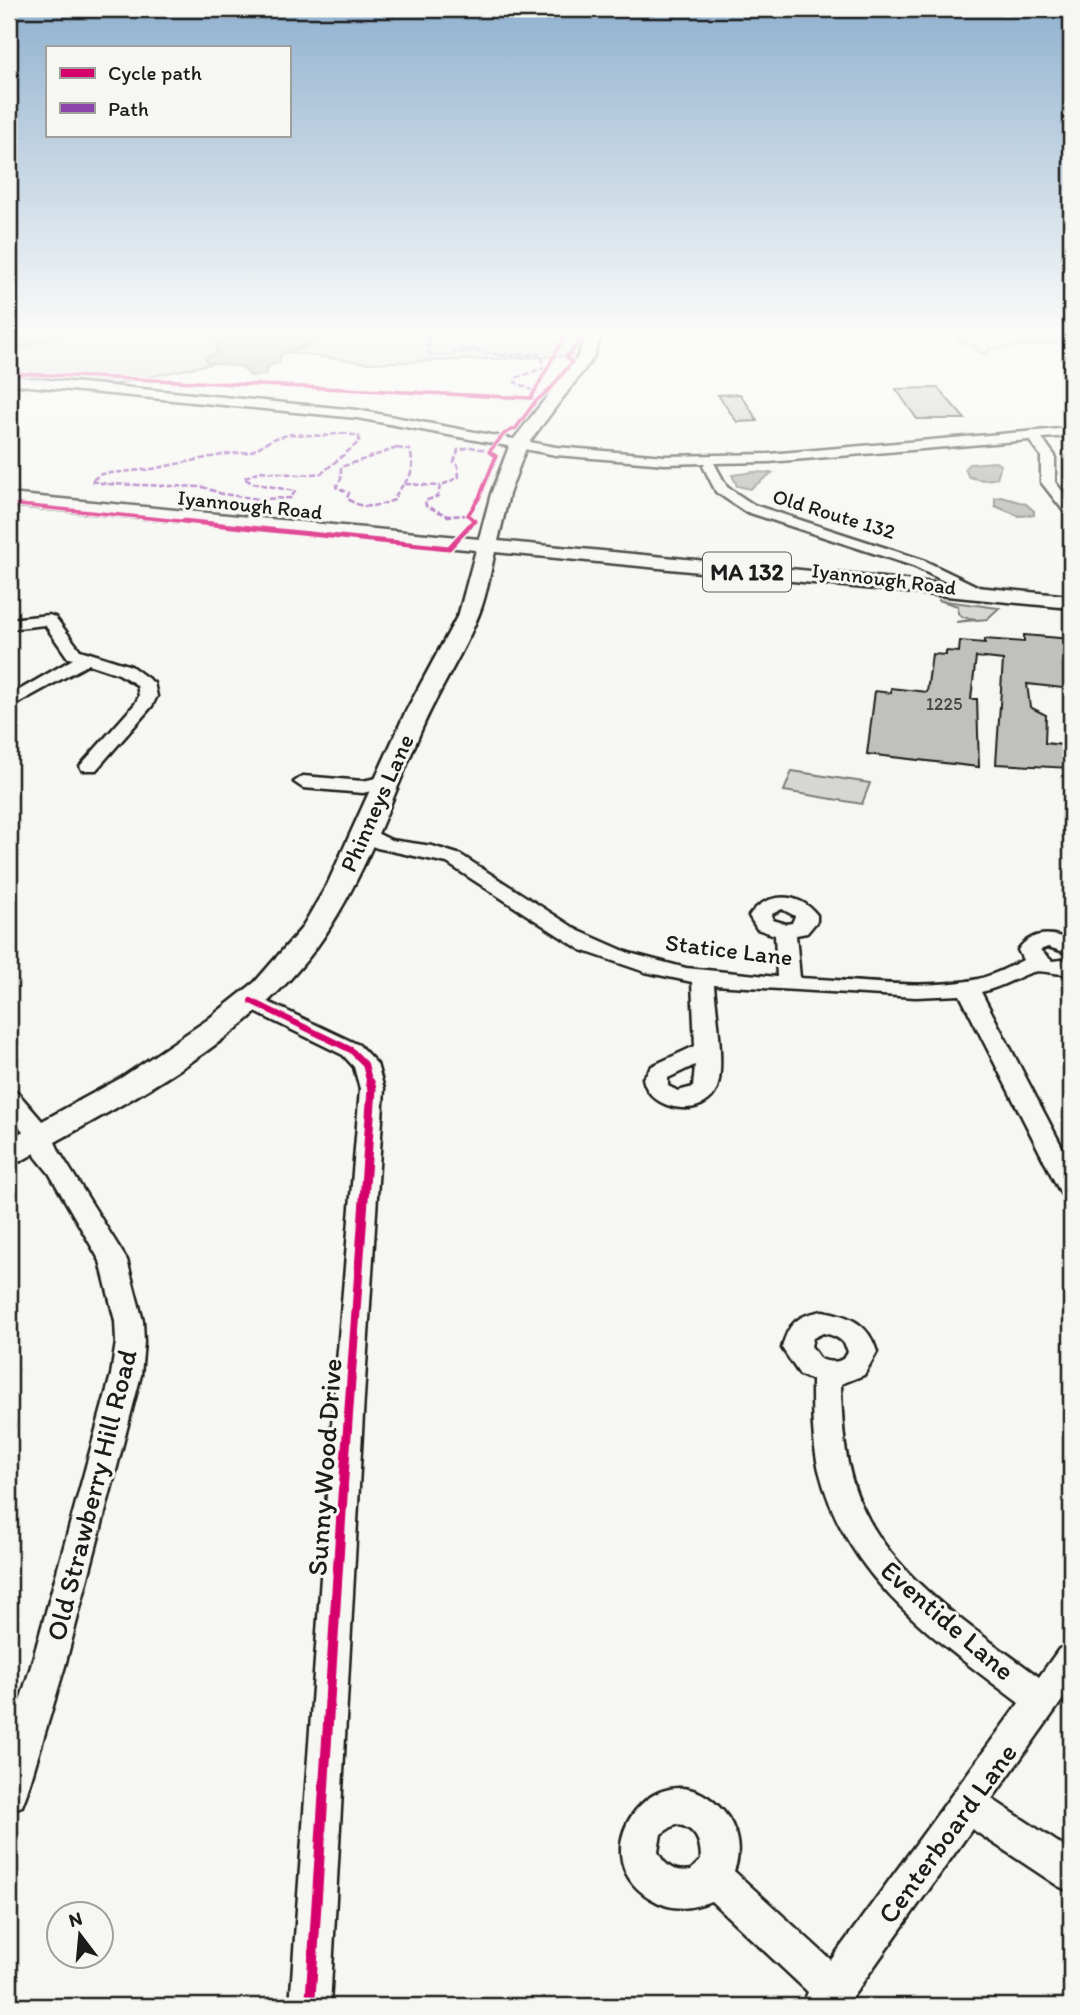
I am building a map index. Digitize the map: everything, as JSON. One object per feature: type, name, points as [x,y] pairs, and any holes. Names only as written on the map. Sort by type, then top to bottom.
[{"type":"main road","name":"Phinneys Lane","points":[[9,1153],[167,1063],[237,1014],[292,959],[313,933],[334,899],[422,703],[469,613],[500,494],[518,448],[535,426]]},
{"type":"main road","name":"Iyannough Road","points":[[9,492],[1071,602]]},
{"type":"main road","name":"Iyannough Road","points":[[9,499],[488,541],[919,573],[973,590],[1014,596]]},
{"type":"main road","points":[[1014,596],[1071,610]]},
{"type":"street","points":[[399,426],[603,463],[710,466],[1071,434]]},
{"type":"street","points":[[518,448],[606,457],[730,461],[1034,438]]},
{"type":"street","points":[[1034,438],[1048,456],[1048,482],[1071,511]]},
{"type":"street","name":"Old Route 132","points":[[710,466],[721,489],[749,508],[919,573]]},
{"type":"street","points":[[9,624],[49,620],[69,650],[85,659],[133,673],[145,683],[147,689],[143,706],[89,766]]},
{"type":"street","points":[[9,703],[85,659]]},
{"type":"street","points":[[303,782],[363,787],[388,780]]},
{"type":"street","name":"Statice Lane","points":[[364,833],[382,844],[441,853],[473,870],[587,944],[642,965],[703,978],[789,985],[925,990],[967,987],[995,980],[1036,962]]},
{"type":"street","points":[[785,930],[789,985]]},
{"type":"street","points":[[1071,948],[1058,942],[1039,942],[1030,950],[1036,962],[1055,969],[1071,966]]},
{"type":"street","points":[[703,978],[705,1050]]},
{"type":"street","points":[[967,987],[1071,1188]]},
{"type":"street","name":"Sunny Wood Drive","points":[[251,1000],[351,1050],[365,1064],[372,1089],[347,1424],[310,2006]]},
{"type":"street","name":"Old Strawberry Hill Road","points":[[9,1099],[40,1135],[49,1157],[58,1167],[113,1260],[129,1321],[130,1342],[126,1375],[105,1454],[48,1666],[9,1793]]},
{"type":"street","name":"Eventide Lane","points":[[826,1373],[828,1424],[834,1469],[851,1520],[864,1544],[919,1603],[1042,1700]]},
{"type":"street","name":"Centerboard Lane","points":[[828,1998],[1071,1660]]},
{"type":"street","points":[[967,1804],[1071,1873]]},
{"type":"street","points":[[713,1877],[828,1998]]},
{"type":"shaded area","points":[[995,462],[1001,465],[997,478],[993,479],[982,480],[968,476],[965,468],[969,464]]},
{"type":"shaded area","points":[[772,473],[750,489],[737,486],[732,475]]},
{"type":"shaded area","points":[[1002,497],[1026,504],[1034,511],[1034,515],[1019,516],[995,506],[995,498]]},
{"type":"shaded area","points":[[938,600],[999,608],[987,619],[956,622],[976,619],[963,617],[958,613],[958,606]]},
{"type":"shaded area","points":[[792,771],[870,783],[862,804],[784,791]]},
{"type":"building","points":[[1024,635],[1071,639],[1071,689],[1027,684],[1030,707],[1046,715],[1045,743],[1071,746],[1071,768],[996,764],[1003,660],[976,657],[971,699],[977,699],[979,767],[867,754],[875,691],[891,693],[891,688],[927,692],[932,654],[959,652],[960,641],[985,643],[985,639],[1024,642]]},
{"type":"marked path","points":[[342,433],[359,436],[359,442],[322,473],[300,475],[260,471],[244,478],[252,483],[295,491],[291,498],[246,498],[203,487],[107,484],[91,481],[101,474],[152,469],[226,454],[250,452],[273,439],[291,434],[324,436],[342,433]]},
{"type":"marked path","points":[[468,515],[448,516],[426,506],[425,501],[438,496],[440,486],[459,477],[458,466],[454,462],[458,450],[471,447],[491,451]]},
{"type":"marked path","points":[[397,448],[410,450],[414,466],[404,488],[397,492],[394,500],[376,506],[358,505],[347,498],[349,493],[336,487],[341,479],[341,467],[397,448]]},
{"type":"marked path","points":[[405,484],[440,486]]},
{"type":"cycle path","points":[[9,504],[449,548],[474,521],[468,515],[479,498],[496,456],[489,452],[504,434],[517,426]]},
{"type":"cycle path","points":[[251,1001],[351,1050],[365,1064],[372,1089],[349,1397],[310,2006]]}]
